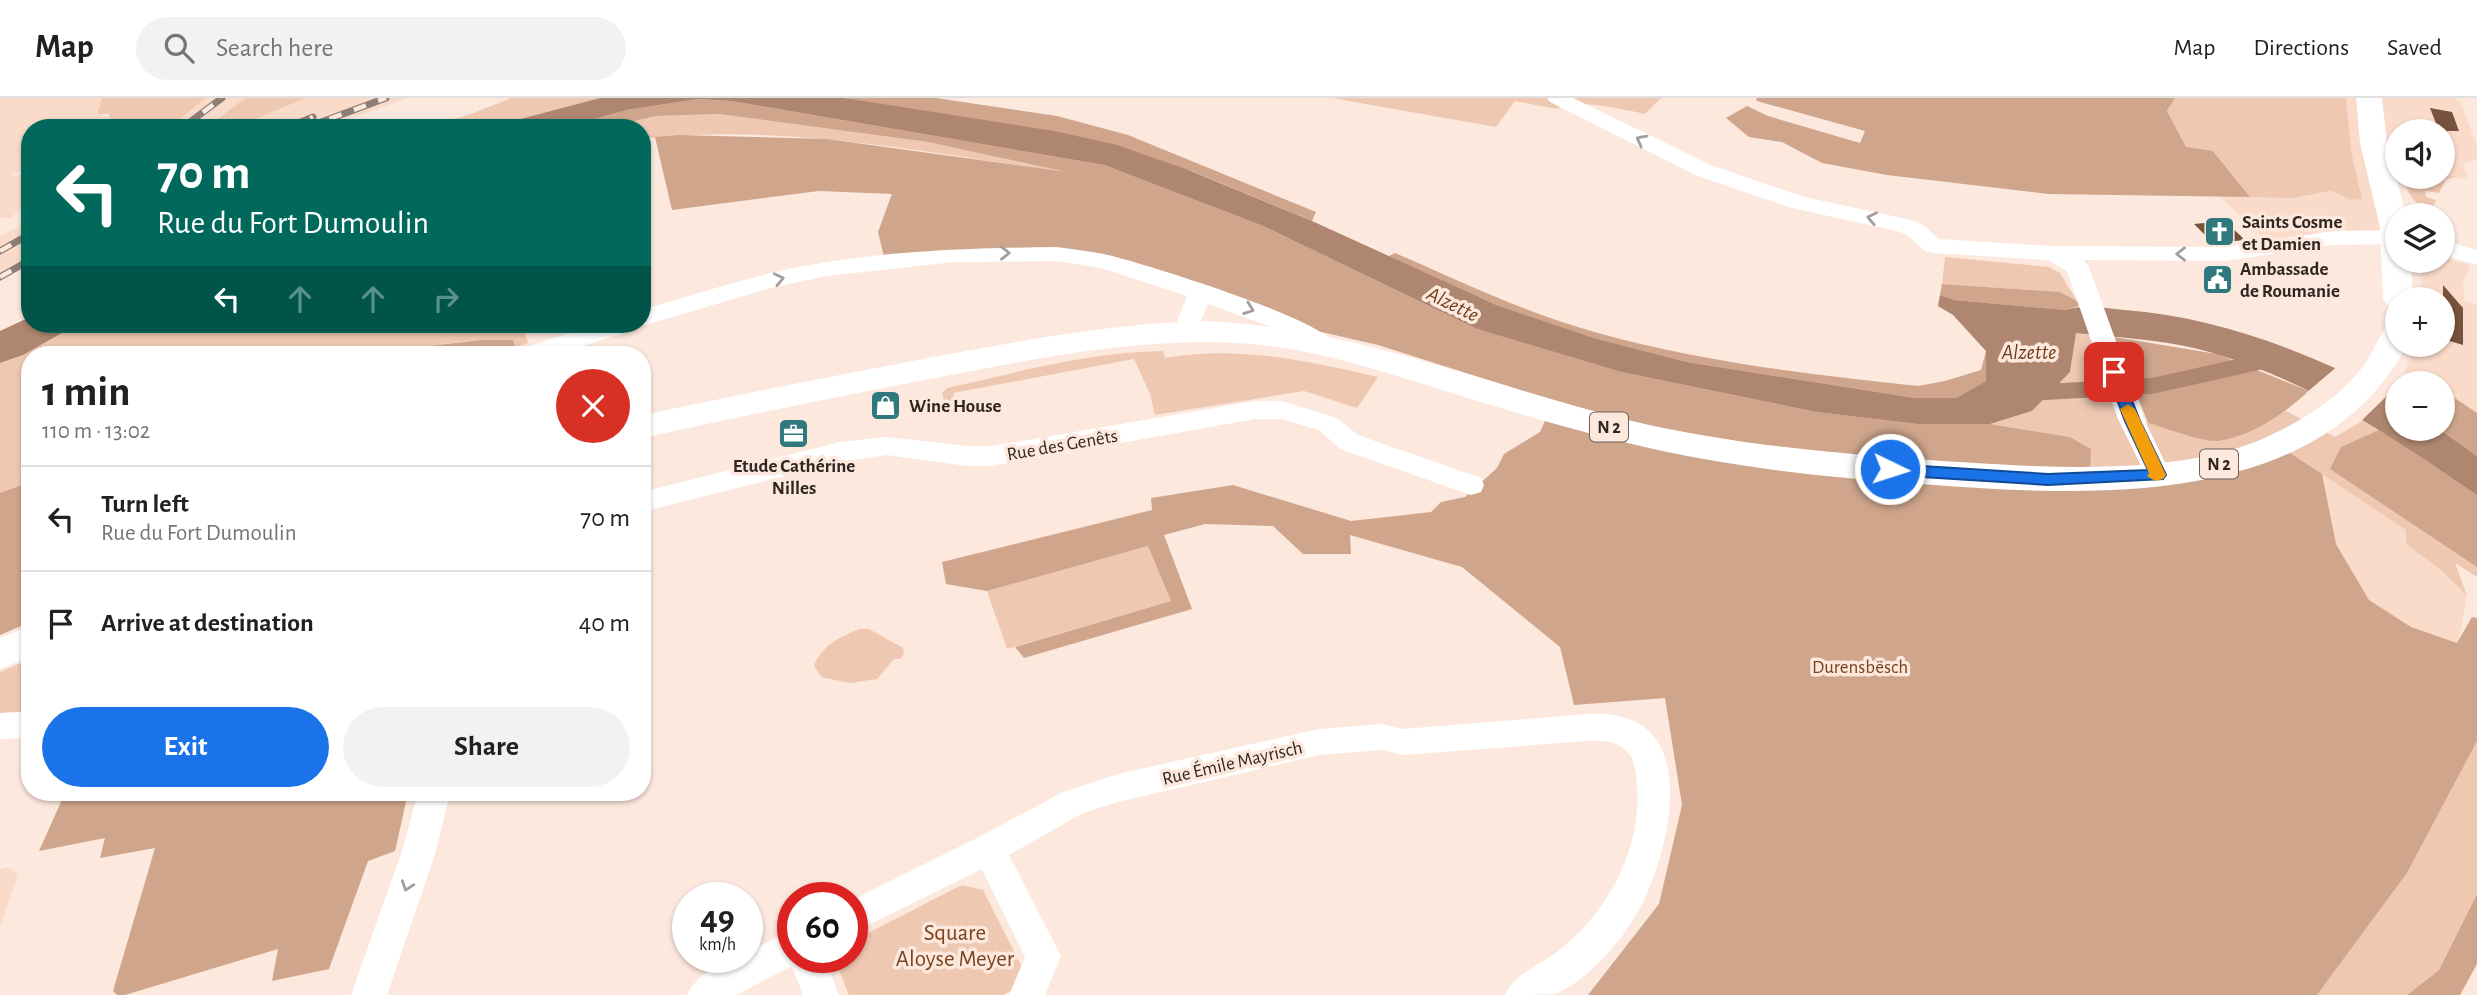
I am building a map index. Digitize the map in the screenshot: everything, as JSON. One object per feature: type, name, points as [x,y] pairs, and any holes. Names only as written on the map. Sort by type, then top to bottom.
[{"type":"main road","points":[[2369,98],[2368,116],[2388,203]]},
{"type":"main road","name":"N 2","points":[[651,425],[831,387],[1069,343],[1185,332],[1240,333],[1326,346],[1550,412],[1639,435],[1731,452],[1813,463],[2031,479],[2090,480],[2158,475],[2219,464],[2278,445],[2315,427],[2343,407],[2365,385],[2386,357]]},
{"type":"main road","points":[[0,654],[21,645]]},
{"type":"street","points":[[1557,98],[1703,170],[1800,203],[1903,225],[1915,230],[1933,246],[2051,253],[2225,254],[2332,239],[2385,237]]},
{"type":"street","points":[[2455,251],[2477,258]]},
{"type":"street","points":[[2051,253],[2071,262],[2078,273],[2132,421],[2158,475]]},
{"type":"street","points":[[651,315],[713,296],[827,269],[955,255],[1056,254],[1102,261],[1201,292],[1291,324],[1326,346]]},
{"type":"street","points":[[651,300],[702,287],[711,290],[713,296]]},
{"type":"street","points":[[1185,332],[1201,292]]},
{"type":"street","points":[[529,346],[555,333]]},
{"type":"street","points":[[531,346],[586,333]]},
{"type":"street","name":"Rue des Genêts","points":[[651,500],[840,452],[887,446],[967,456],[992,456],[1255,410],[1282,410],[1328,424],[1349,442],[1471,485]]},
{"type":"street","points":[[0,726],[21,725]]},
{"type":"street","name":"Rue Émile Mayrisch","points":[[868,909],[989,849],[1074,802],[1175,774],[1319,742],[1382,737],[1403,742],[1586,729],[1626,732],[1638,740],[1648,752],[1655,774],[1655,789],[1644,847],[1633,886],[1599,937],[1558,974],[1523,995]]},
{"type":"street","points":[[369,995],[419,851],[431,807]]},
{"type":"street","points":[[989,849],[1043,956],[1027,995]]},
{"type":"street","points":[[705,995],[731,978],[777,955]]},
{"type":"street","points":[[812,973],[821,995]]},
{"type":"shaded area","points":[[0,98],[102,98],[97,113],[110,117],[108,119],[21,119],[21,170],[12,176],[21,175],[21,209],[11,218],[0,218]]},
{"type":"shaded area","points":[[206,98],[245,98],[218,119],[179,119]]},
{"type":"shaded area","points":[[306,98],[408,98],[348,119],[256,119]]},
{"type":"shaded area","points":[[2346,98],[2455,98],[2461,103],[2477,146],[2477,159],[2463,164],[2468,177],[2455,176],[2455,119],[2385,119],[2385,177],[2382,177],[2388,203],[2385,203],[2385,238],[2274,247],[2219,196],[2293,198],[2331,191],[2351,200],[2362,199],[2351,150]]},
{"type":"shaded area","points":[[21,225],[21,269],[0,281],[0,237]]},
{"type":"shaded area","points":[[2455,261],[2470,265],[2466,278],[2463,278],[2464,300],[2477,305],[2477,413],[2455,398],[2455,371],[2404,371],[2411,357],[2455,357],[2455,287],[2421,287],[2421,273],[2455,273]]},
{"type":"shaded area","points":[[2322,474],[2406,530],[2406,544],[2443,572],[2467,596],[2458,643],[2411,627],[2369,600],[2336,544]]},
{"type":"shaded area","points":[[8,867],[18,874],[0,927],[0,869]]},
{"type":"green space","points":[[102,98],[206,98],[179,119],[108,119],[108,114],[97,114]]},
{"type":"green space","points":[[245,98],[306,98],[256,119],[218,119]]},
{"type":"green space","points":[[511,98],[600,98],[520,119],[454,119]]},
{"type":"green space","points":[[844,98],[936,98],[1057,116],[1128,135],[1316,212],[1312,221],[1192,171]]},
{"type":"green space","points":[[1332,98],[1661,98],[1645,114],[1574,104],[1557,109],[1515,101],[1496,127]]},
{"type":"green space","points":[[1756,98],[2175,98],[2167,111],[2186,147],[2213,151],[2250,197],[2049,194],[1887,175],[1822,163],[1782,142],[1749,137],[1726,118],[1747,106],[1768,116],[1860,143],[1865,131],[1757,101]]},
{"type":"green space","points":[[2175,98],[2346,98],[2351,150],[2362,199],[2351,200],[2331,191],[2293,198],[2250,197],[2214,152],[2186,148],[2167,111]]},
{"type":"green space","name":"Durensbësch","points":[[698,99],[731,101],[1104,165],[1263,226],[1477,329],[1621,372],[1816,412],[1917,424],[1990,424],[2070,437],[2091,449],[2090,479],[2278,445],[2322,474],[2336,544],[2369,600],[2411,627],[2457,643],[2472,617],[2477,618],[2477,741],[2407,873],[2317,995],[1588,995],[1659,904],[1682,805],[1665,698],[1574,705],[1560,647],[1462,567],[1350,535],[1351,554],[1303,554],[1273,526],[1205,524],[1164,535],[1192,609],[1024,658],[1015,647],[1171,601],[1148,546],[987,591],[946,584],[942,562],[1152,510],[1151,498],[1233,485],[1351,521],[1431,512],[1441,502],[1465,497],[1497,468],[1504,454],[1540,432],[1554,401],[1378,345],[1291,325],[1055,254],[885,261],[878,232],[892,194],[819,191],[672,210],[655,137],[679,135],[827,139],[1067,172],[928,142],[719,114],[595,119],[627,110]]},
{"type":"green space","points":[[719,114],[928,142],[1082,175],[919,150],[807,138],[696,135],[651,138],[651,119],[643,119],[655,116]]},
{"type":"green space","points":[[2441,189],[2439,193],[2425,191],[2426,197],[2436,200],[2435,203],[2417,203],[2408,191]]},
{"type":"green space","points":[[1395,253],[1546,317],[1677,352],[1798,372],[1918,386],[1981,370],[1986,351],[1986,381],[1956,398],[1915,398],[1687,362],[1594,338],[1494,304],[1387,257]]},
{"type":"green space","points":[[1945,257],[2049,267],[2060,273],[2077,301],[2060,292],[1942,284]]},
{"type":"green space","points":[[1942,284],[2060,292],[2077,301],[2079,306],[2066,310],[1954,300],[1940,295]]},
{"type":"green space","points":[[62,333],[525,333],[528,343],[515,346],[512,340],[496,340],[431,346],[39,346]]},
{"type":"green space","points":[[2076,333],[2089,335],[2118,420],[2148,423],[2216,442],[2254,428],[2286,411],[2335,437],[2364,420],[2381,429],[2341,447],[2477,567],[2477,577],[2455,563],[2467,596],[2443,572],[2406,544],[2406,530],[2278,445],[2090,480],[2091,449],[2070,437],[1990,424],[2032,411],[2070,372]]},
{"type":"green space","points":[[2114,337],[2217,354],[2309,391],[2279,415],[2243,434],[2218,441],[2194,437],[2148,423]]},
{"type":"green space","points":[[482,340],[513,340],[515,346],[429,346]]},
{"type":"green space","points":[[1163,351],[1165,358],[1219,353],[1272,357],[1378,377],[1357,408],[1304,391],[1155,415],[1150,394],[1134,359],[953,393],[956,411],[947,413],[942,393],[947,388],[1054,364],[1108,355]]},
{"type":"green space","points":[[21,356],[21,485],[0,493],[0,363]]},
{"type":"green space","points":[[2455,398],[2477,413],[2477,456],[2455,440]]},
{"type":"green space","points":[[2381,429],[2385,432],[2385,441],[2398,441],[2477,495],[2477,567],[2330,469],[2341,447]]},
{"type":"green space","points":[[21,485],[21,626],[0,635],[0,493]]},
{"type":"green space","points":[[1148,546],[1171,601],[1007,649],[987,591]]},
{"type":"green space","points":[[860,629],[869,629],[903,648],[904,654],[900,659],[894,659],[877,679],[850,683],[821,677],[814,665],[822,652],[839,638]]},
{"type":"green space","points":[[21,663],[21,712],[0,713],[0,672]]},
{"type":"green space","points":[[2477,741],[2477,894],[2439,970],[2407,995],[2317,995],[2407,873]]},
{"type":"green space","points":[[61,801],[406,801],[395,851],[368,861],[329,969],[272,981],[278,949],[125,995],[117,995],[113,991],[155,848],[100,858],[105,838],[39,851]]},
{"type":"green space","name":"Square Aloyse Meyer","points":[[962,885],[983,890],[1022,967],[1016,988],[1003,995],[849,995],[840,973],[868,973],[868,933]]},
{"type":"green space","points":[[2477,894],[2477,964],[2460,995],[2407,995],[2439,970]]},
{"type":"water","name":"Alzette","points":[[600,98],[844,98],[1054,131],[1117,145],[1191,171],[1312,221],[1494,304],[1594,338],[1687,362],[1915,398],[1956,398],[1986,381],[1986,351],[1953,315],[1938,306],[1940,295],[1954,300],[2066,310],[2080,307],[2160,314],[2194,320],[2261,339],[2326,364],[2385,392],[2385,434],[2322,397],[2255,367],[2219,355],[2148,340],[2076,333],[2070,372],[2032,411],[1990,424],[1917,424],[1816,412],[1621,372],[1477,329],[1263,226],[1104,165],[731,101],[698,99],[627,110],[595,119],[520,119]]},
{"type":"water","points":[[21,321],[21,333],[62,333],[39,346],[21,346],[21,356],[0,363],[0,331]]},
{"type":"water","name":"Alzette","points":[[2455,440],[2477,456],[2477,495],[2396,441]]},
{"type":"pier","points":[[2339,365],[2385,388],[2385,398],[2360,422],[2306,393]]},
{"type":"building","points":[[2430,108],[2452,112],[2455,119],[2434,119]]},
{"type":"building","name":"Saints Cosme et Damien","points":[[2225,221],[2245,240],[2213,243],[2194,224]]},
{"type":"building","points":[[2455,299],[2463,308],[2463,345],[2455,343]]},
{"type":"waterway","points":[[2026,393],[2152,386],[2273,359]]},
{"type":"railway","points":[[194,119],[222,98]]},
{"type":"railway","points":[[329,119],[386,98]]},
{"type":"railway","points":[[308,119],[313,117]]},
{"type":"railway","points":[[0,251],[21,239]]},
{"type":"railway","points":[[0,277],[21,265]]},
{"type":"slow traffic","points":[[2128,409],[2158,475],[2155,476]]},
{"type":"place","name":"Saints Cosme et Damien","points":[[2219,232]]},
{"type":"place","name":"Ambassade de Roumanie","points":[[2217,279]]},
{"type":"place","name":"Wine House","points":[[886,405]]},
{"type":"place","name":"Etude Cathérine Nilles","points":[[794,434]]},
{"type":"route","points":[[1890,469],[2048,480],[2158,475],[2132,421],[2114,372]]}]
